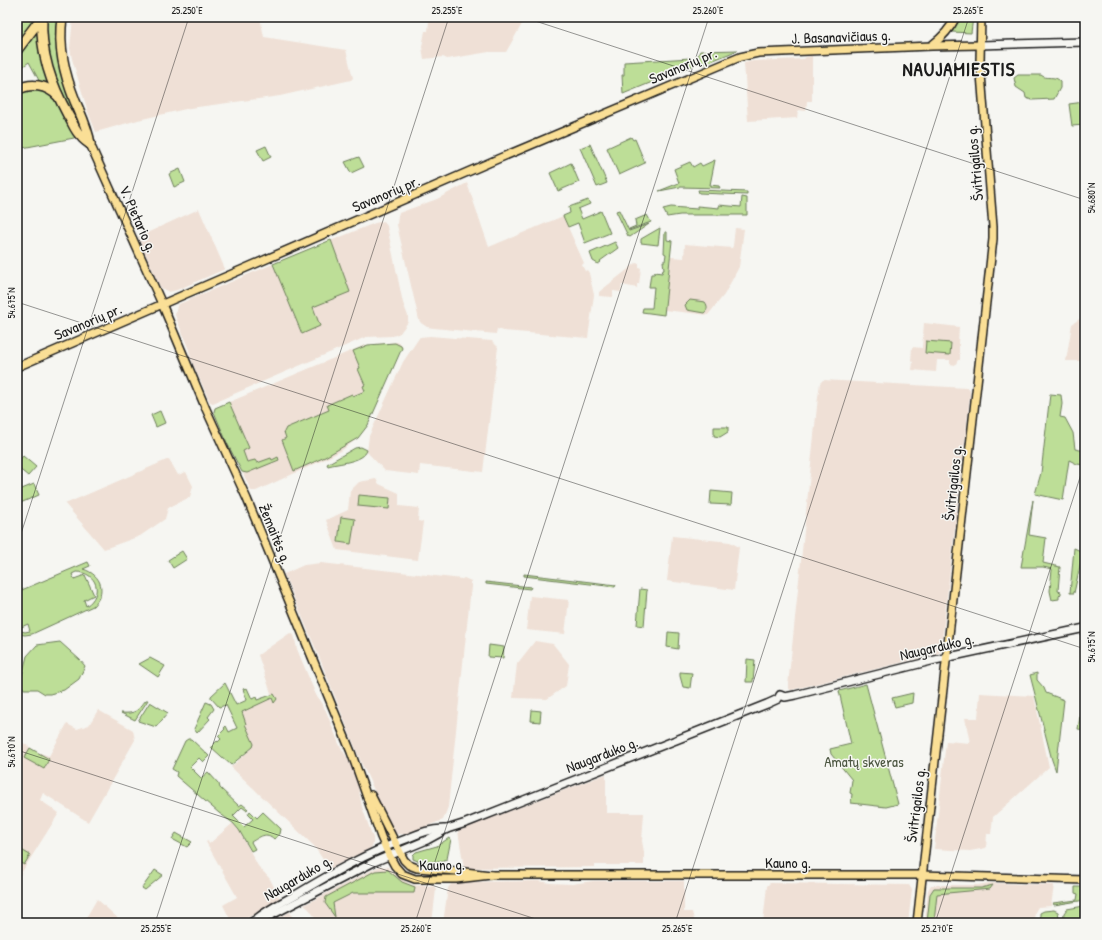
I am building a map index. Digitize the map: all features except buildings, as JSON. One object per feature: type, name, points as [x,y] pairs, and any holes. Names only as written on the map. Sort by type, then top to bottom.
[{"type":"highway","points":[[19,48],[42,17]]},
{"type":"highway","points":[[42,17],[46,65],[59,98],[80,136],[90,144]]},
{"type":"highway","points":[[62,17],[60,41],[64,70],[89,133],[90,144]]},
{"type":"highway","points":[[17,90],[26,86],[37,85],[48,89],[59,98]]},
{"type":"main road","points":[[932,46],[949,30],[956,17]]},
{"type":"main road","name":"Švitrigailos g.","points":[[917,923],[921,875],[947,658],[993,239],[992,205],[983,109],[980,45],[981,17]]},
{"type":"main road","name":"J. Basanavičiaus g.","points":[[767,52],[1085,42]]},
{"type":"main road","name":"Savanorių pr.","points":[[17,367],[735,58],[767,52]]},
{"type":"main road","name":"V. Pietario g.","points":[[90,144],[162,304]]},
{"type":"main road","name":"Žemaitės g.","points":[[162,304],[206,409],[247,498],[360,775],[384,847]]},
{"type":"main road","name":"Naugarduko g.","points":[[252,922],[280,912],[389,855],[432,838],[447,829],[781,699],[947,658],[1085,628]]},
{"type":"main road","name":"Žemaitės g.","points":[[360,775],[395,843]]},
{"type":"main road","name":"Naugarduko g.","points":[[252,922],[264,912],[323,878],[384,847],[436,828],[447,829]]},
{"type":"main road","name":"Kauno g.","points":[[395,843],[408,865],[417,868],[491,875],[921,875],[1085,880]]},
{"type":"main road","name":"Kauno g.","points":[[384,847],[395,866],[402,874],[415,879],[456,879],[491,875]]},
{"type":"shaded area","points":[[260,17],[264,37],[346,50],[353,78],[351,80],[280,96],[190,108],[138,120],[96,132],[88,112],[70,48],[73,18]]},
{"type":"shaded area","points":[[437,17],[526,17],[506,52],[489,52],[447,59],[443,57],[424,59],[422,47],[425,31],[428,31],[429,21],[436,22]]},
{"type":"shaded area","points":[[812,56],[812,101],[807,101],[806,111],[798,110],[797,118],[748,121],[744,63],[753,61],[804,59]]},
{"type":"shaded area","points":[[467,183],[489,247],[563,216],[584,263],[582,265],[585,271],[587,270],[589,273],[594,295],[588,338],[504,331],[497,329],[496,334],[427,327],[421,323],[419,320],[397,225],[398,215],[399,213],[437,199]]},
{"type":"shaded area","points":[[199,209],[225,269],[169,292],[160,287],[138,237]]},
{"type":"shaded area","points":[[384,221],[387,226],[403,303],[408,316],[408,322],[400,333],[393,336],[366,337],[213,403],[210,402],[192,362],[189,350],[175,315],[177,306],[273,264],[375,223]]},
{"type":"shaded area","points":[[735,228],[744,229],[739,267],[724,295],[708,315],[664,310],[671,257],[684,258],[685,244],[732,248]]},
{"type":"shaded area","points":[[636,263],[639,264],[639,267],[641,268],[637,288],[622,285],[621,292],[613,291],[613,297],[599,296],[599,292]]},
{"type":"shaded area","points":[[1085,290],[1085,361],[1066,361],[1072,324],[1081,318]]},
{"type":"shaded area","points":[[924,323],[959,327],[958,344],[960,360],[958,360],[955,365],[950,364],[950,360],[937,360],[936,372],[912,370],[912,347],[922,348]]},
{"type":"shaded area","points":[[430,336],[492,341],[498,347],[483,472],[420,465],[419,475],[385,471],[367,452],[369,436],[403,362],[420,337]]},
{"type":"shaded area","points":[[397,342],[401,344],[402,348],[368,425],[358,438],[341,451],[319,462],[256,491],[251,491],[238,462],[228,445],[214,412],[215,408],[365,345]]},
{"type":"shaded area","points":[[823,380],[967,388],[970,390],[970,396],[941,649],[939,653],[791,690],[788,688],[789,676],[818,397],[820,383]]},
{"type":"shaded area","points":[[169,459],[178,475],[186,472],[193,486],[190,497],[168,508],[165,519],[140,536],[104,549],[65,504]]},
{"type":"shaded area","points":[[376,479],[379,484],[399,493],[399,506],[419,508],[418,521],[423,522],[418,560],[337,550],[326,520],[348,510],[350,491],[359,482]]},
{"type":"shaded area","points":[[672,536],[730,542],[739,547],[734,590],[667,581]]},
{"type":"shaded area","points":[[321,563],[462,579],[464,578],[471,581],[448,807],[443,820],[406,834],[397,834],[392,829],[361,762],[284,574],[304,565]]},
{"type":"shaded area","points":[[530,596],[569,600],[565,634],[526,630]]},
{"type":"shaded area","points":[[290,633],[294,635],[297,649],[316,695],[326,711],[339,744],[349,761],[357,780],[362,807],[373,838],[371,848],[331,868],[328,867],[314,846],[231,767],[253,747],[240,711],[272,696],[258,655]]},
{"type":"shaded area","points":[[535,641],[553,644],[569,664],[566,686],[547,699],[513,698],[517,664]]},
{"type":"shaded area","points":[[980,693],[1034,696],[1049,767],[993,817],[991,834],[987,834],[986,848],[970,851],[934,849],[946,741],[970,743],[965,718],[978,718]]},
{"type":"shaded area","points":[[98,710],[133,730],[135,740],[88,822],[43,793],[40,800],[59,813],[20,875],[17,874],[17,742],[22,742],[37,752],[49,756],[67,724],[77,729],[89,725]]},
{"type":"shaded area","points":[[606,774],[606,813],[644,813],[642,841],[644,865],[464,868],[458,831]]},
{"type":"shaded area","points":[[233,823],[239,830],[258,866],[270,879],[281,901],[237,923],[232,923],[223,905],[237,897],[206,842],[208,841],[209,844]]},
{"type":"shaded area","points":[[380,866],[388,867],[398,877],[412,885],[434,886],[436,889],[432,923],[319,923],[309,909],[304,905]]},
{"type":"shaded area","points":[[539,881],[572,884],[593,881],[684,881],[684,912],[692,912],[695,923],[443,923],[448,888],[452,883]]},
{"type":"shaded area","points":[[770,883],[909,885],[912,890],[908,923],[763,923],[767,886]]},
{"type":"shaded area","points":[[989,883],[1054,885],[1051,906],[1038,907],[1035,912],[1034,923],[925,923],[928,890],[931,885],[978,885]]},
{"type":"shaded area","points":[[97,899],[123,923],[83,923]]},
{"type":"shaded area","points":[[290,912],[295,923],[269,923]]},
{"type":"green space","points":[[20,17],[37,17],[17,45],[17,21]]},
{"type":"green space","points":[[48,17],[58,17],[57,54],[61,75],[68,95],[86,133],[84,134],[62,96],[49,62],[45,21]]},
{"type":"green space","points":[[889,17],[948,17],[947,20],[890,19]]},
{"type":"green space","points":[[960,17],[973,17],[971,33],[952,32]]},
{"type":"green space","points":[[39,30],[41,59],[49,87],[41,84],[29,62],[17,71],[17,56]]},
{"type":"green space","points":[[738,50],[702,65],[698,55],[700,51]]},
{"type":"green space","points":[[691,58],[694,65],[623,94],[622,75],[624,75],[624,62]]},
{"type":"green space","points":[[1018,75],[1041,75],[1056,78],[1060,81],[1060,88],[1054,99],[1032,100],[1026,98],[1025,93],[1016,87],[1014,78]]},
{"type":"green space","points":[[40,89],[53,96],[76,136],[74,138],[17,149],[17,93],[21,91]]},
{"type":"green space","points":[[1084,102],[1085,125],[1072,126],[1069,104]]},
{"type":"green space","points":[[631,137],[633,140],[635,139],[645,163],[619,175],[607,148]]},
{"type":"green space","points":[[590,144],[607,183],[597,187],[580,148]]},
{"type":"green space","points":[[266,146],[271,157],[263,161],[257,150]]},
{"type":"green space","points":[[359,157],[364,167],[351,173],[345,162]]},
{"type":"green space","points":[[715,160],[710,185],[719,186],[720,188],[680,187],[659,191],[679,183],[674,169],[690,162],[693,167],[700,163],[702,166]]},
{"type":"green space","points":[[571,163],[579,182],[558,191],[550,173]]},
{"type":"green space","points":[[180,169],[185,182],[174,187],[169,174]]},
{"type":"green space","points":[[698,190],[747,192],[747,195],[699,193]]},
{"type":"green space","points":[[742,197],[747,198],[747,215],[680,215],[667,217],[663,209],[671,207],[697,209],[697,206],[719,208],[719,205],[741,207]]},
{"type":"green space","points":[[588,200],[590,204],[578,209],[582,219],[601,211],[610,233],[585,243],[578,223],[568,227],[563,216],[570,213],[569,207]]},
{"type":"green space","points":[[619,210],[629,231],[649,224],[630,237],[628,236],[616,211]]},
{"type":"green space","points":[[647,215],[651,222],[629,230],[636,226],[635,220]]},
{"type":"green space","points":[[660,228],[658,245],[641,243],[641,239]]},
{"type":"green space","points":[[665,232],[667,232],[667,240],[672,241],[664,315],[642,312],[643,308],[652,308],[654,287],[649,287],[651,274],[654,274],[655,272],[662,273],[664,270],[663,261],[665,261],[666,254],[664,253]]},
{"type":"green space","points":[[331,240],[350,292],[313,307],[320,326],[302,334],[273,264]]},
{"type":"green space","points":[[615,242],[618,248],[598,264],[593,261],[590,253]]},
{"type":"green space","points":[[690,300],[705,302],[707,306],[706,311],[704,313],[687,310],[685,305]]},
{"type":"green space","points":[[926,341],[951,343],[950,355],[925,353]]},
{"type":"green space","points":[[395,343],[402,348],[368,425],[358,438],[325,457],[294,471],[282,440],[286,438],[284,432],[286,428],[329,410],[327,405],[352,394],[353,396],[365,391],[363,386],[365,385],[358,369],[360,368],[353,351],[368,345]]},
{"type":"green space","points":[[1050,394],[1061,395],[1062,404],[1060,417],[1065,418],[1073,433],[1075,449],[1085,451],[1085,465],[1077,464],[1069,460],[1063,500],[1035,494],[1041,473]]},
{"type":"green space","points":[[229,402],[249,448],[243,451],[247,462],[255,460],[257,463],[271,458],[272,460],[278,457],[279,460],[247,473],[242,472],[228,445],[214,412],[215,408]]},
{"type":"green space","points":[[160,411],[165,423],[156,427],[151,415]]},
{"type":"green space","points":[[714,427],[728,427],[728,432],[720,437],[714,436]]},
{"type":"green space","points":[[361,447],[367,450],[365,454],[356,460],[328,466],[327,464],[355,448]]},
{"type":"green space","points":[[23,456],[36,467],[28,476],[17,467],[17,463]]},
{"type":"green space","points":[[34,484],[39,495],[18,504],[17,491]]},
{"type":"green space","points":[[711,491],[732,493],[731,505],[710,504]]},
{"type":"green space","points":[[359,495],[390,498],[389,509],[358,506]]},
{"type":"green space","points":[[1033,500],[1029,535],[1046,538],[1043,563],[1060,567],[1058,591],[1061,592],[1061,594],[1059,599],[1052,600],[1050,591],[1052,569],[1043,567],[1021,567]]},
{"type":"green space","points":[[341,517],[355,519],[351,544],[338,542]]},
{"type":"green space","points":[[1074,548],[1083,552],[1074,593],[1070,593]]},
{"type":"green space","points":[[182,551],[187,559],[173,568],[168,560]]},
{"type":"green space","points":[[88,562],[90,566],[83,569],[95,575],[100,584],[101,590],[97,601],[93,606],[32,634],[25,635],[17,634],[17,630],[25,632],[30,631],[28,624],[17,629],[17,605],[19,604],[17,601],[17,592]],"holes":[[[76,572],[89,576],[96,584],[95,596],[86,606],[84,600],[94,595],[85,575],[74,579],[72,574]]]},
{"type":"green space","points":[[524,574],[616,585],[615,587],[524,576]]},
{"type":"green space","points":[[486,582],[531,587],[530,589],[486,584]]},
{"type":"green space","points":[[640,589],[647,590],[644,626],[637,625]]},
{"type":"green space","points":[[668,632],[679,633],[678,649],[667,647]]},
{"type":"green space","points":[[60,642],[85,666],[79,679],[64,690],[50,694],[45,694],[37,689],[24,689],[20,683],[27,656],[37,645]]},
{"type":"green space","points":[[489,645],[504,647],[503,658],[488,657]]},
{"type":"green space","points":[[150,658],[165,666],[158,677],[139,664]]},
{"type":"green space","points":[[747,659],[755,660],[753,682],[746,682]]},
{"type":"green space","points":[[680,672],[692,673],[690,688],[683,687]]},
{"type":"green space","points":[[1037,673],[1037,680],[1044,688],[1046,693],[1064,700],[1056,771],[1030,675]]},
{"type":"green space","points":[[225,683],[236,705],[247,700],[243,689],[247,688],[252,699],[256,697],[257,700],[274,694],[277,699],[274,703],[272,698],[242,712],[245,724],[254,744],[253,747],[231,765],[211,747],[221,739],[218,736],[226,726],[229,732],[237,728],[226,705],[219,707],[211,698],[211,696]]},
{"type":"green space","name":"Amatų skveras","points":[[866,684],[898,804],[886,807],[851,803],[852,794],[850,793],[852,780],[831,754],[830,749],[851,744],[839,691]]},
{"type":"green space","points":[[913,693],[912,703],[895,707],[892,698]]},
{"type":"green space","points":[[146,700],[148,700],[135,720],[121,713],[136,711]]},
{"type":"green space","points":[[150,702],[168,713],[156,727],[138,721]]},
{"type":"green space","points":[[206,702],[211,704],[214,709],[208,717],[210,719],[197,733],[194,729]]},
{"type":"green space","points":[[1081,709],[1085,710],[1085,730],[1078,729]]},
{"type":"green space","points":[[532,710],[541,711],[540,722],[531,721]]},
{"type":"green space","points":[[191,739],[209,756],[203,762],[199,758],[190,767],[201,778],[208,772],[219,784],[220,788],[239,806],[242,804],[248,809],[246,810],[242,807],[233,816],[244,827],[253,819],[248,814],[250,811],[257,818],[263,812],[281,829],[280,834],[274,839],[268,835],[257,838],[251,842],[255,849],[251,851],[239,830],[233,823],[176,776],[177,772],[172,769],[185,741]]},
{"type":"green space","points":[[30,748],[49,759],[44,769],[24,758]]},
{"type":"green space","points":[[176,833],[192,842],[187,847],[172,839]]},
{"type":"green space","points":[[449,838],[451,839],[447,859],[443,860],[442,862],[420,862],[413,859],[413,855],[416,852],[437,846]]},
{"type":"green space","points":[[18,848],[30,855],[24,865],[17,861]]},
{"type":"green space","points":[[155,870],[163,875],[145,890],[142,888]]},
{"type":"green space","points":[[388,870],[402,882],[415,887],[414,893],[353,893],[333,903],[335,917],[325,903],[326,897],[375,871]]},
{"type":"green space","points":[[993,885],[990,889],[937,894],[934,922],[927,923],[930,894],[934,888],[981,888]]},
{"type":"green space","points":[[1075,887],[1082,887],[1085,891],[1085,900],[1054,905],[1053,903],[1077,900],[1078,894],[1075,893]]},
{"type":"green space","points":[[1084,906],[1083,923],[1063,923],[1064,913],[1067,909]]},
{"type":"green space","points":[[1054,910],[1058,912],[1059,917],[1057,922],[1048,922],[1040,917],[1040,913],[1044,911]]},
{"type":"district","name":"NAUJAMIESTIS","points":[[959,69]]}]
